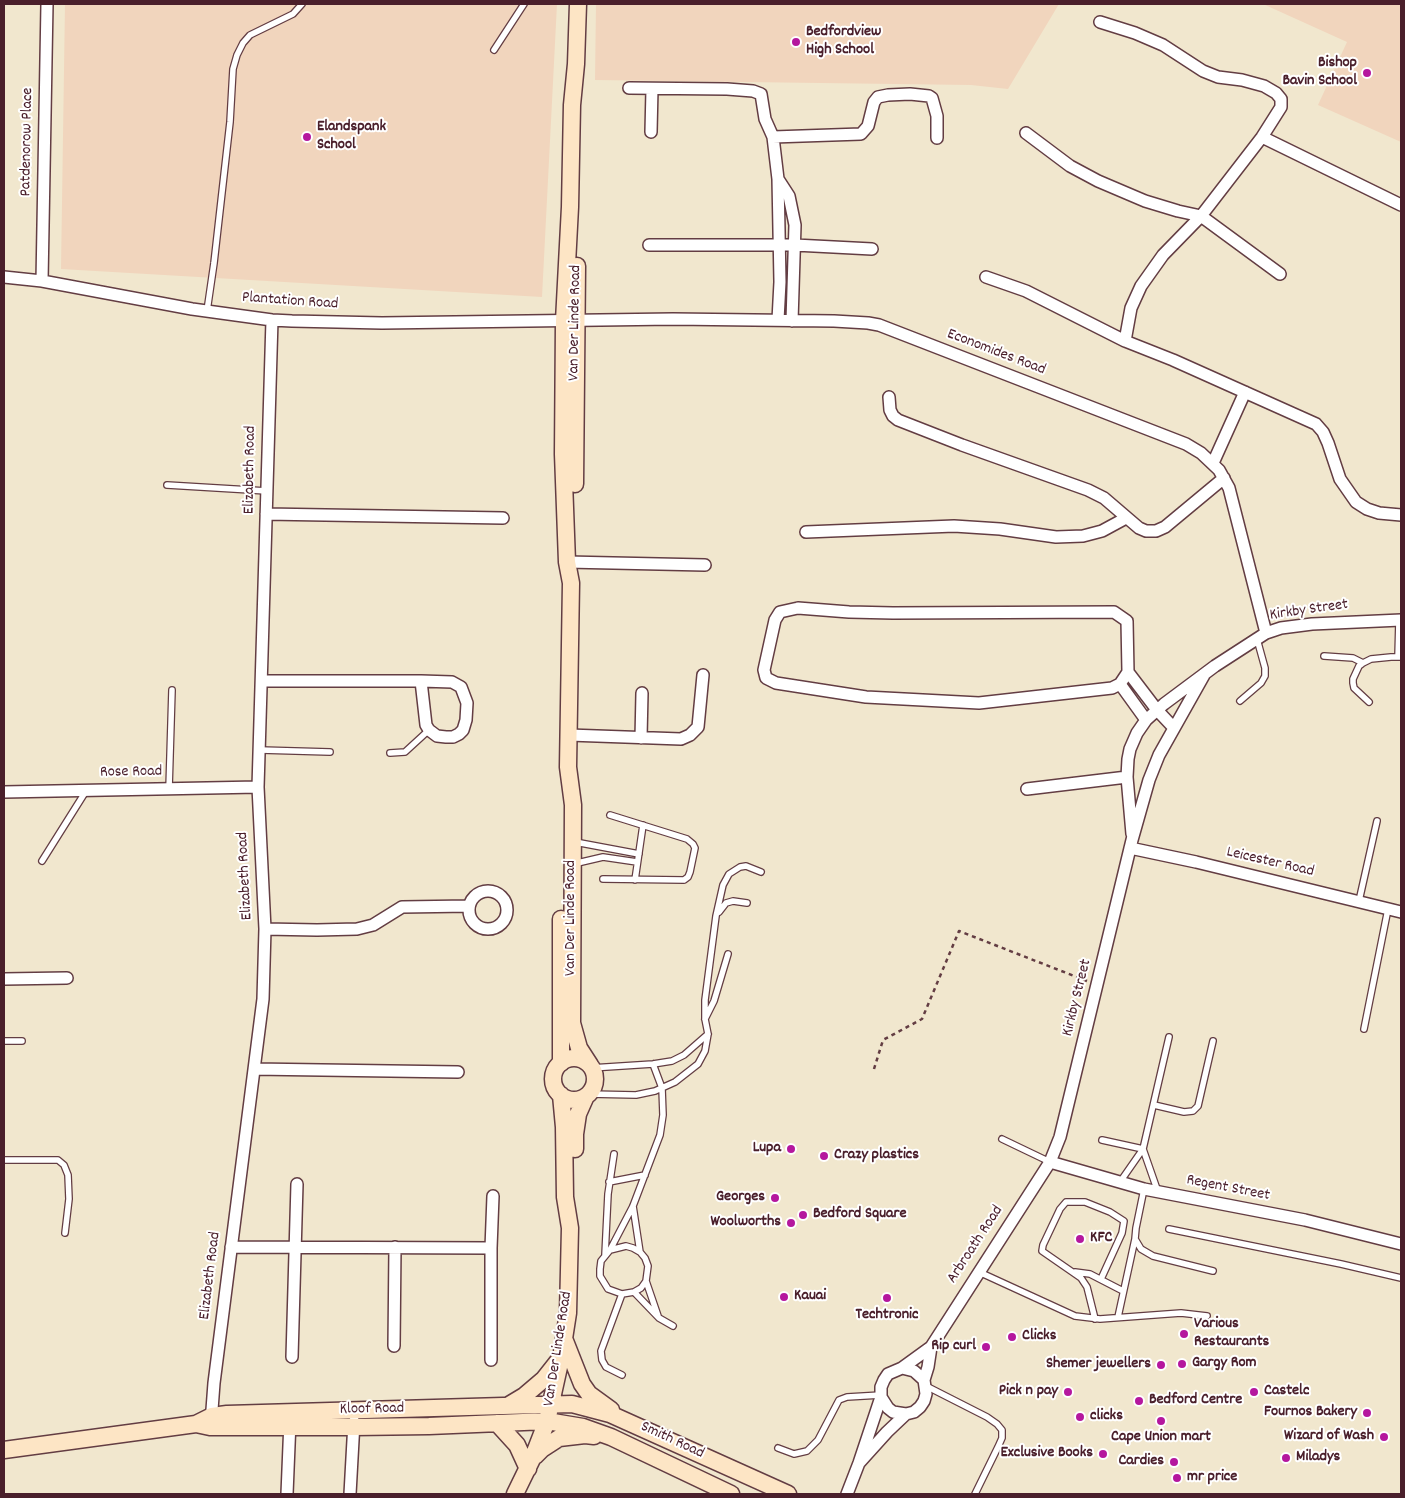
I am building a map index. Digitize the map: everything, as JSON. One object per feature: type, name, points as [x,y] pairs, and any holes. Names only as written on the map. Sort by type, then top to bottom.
[{"type":"main road","name":"Van Der Linde Road","points":[[561,1063],[562,804],[568,767],[571,562],[574,526],[570,320],[581,105],[580,82],[576,64],[578,4]]},
{"type":"main road","name":"Van Der Linde Road","points":[[568,767],[573,805],[572,1023],[579,1048],[591,1066]]},
{"type":"main road","points":[[572,1058],[585,1061],[591,1066],[595,1079],[587,1095],[580,1099],[561,1095],[554,1085],[553,1079],[557,1067],[561,1063],[572,1058]]},
{"type":"main road","name":"Van Der Linde Road","points":[[516,1494],[547,1421],[552,1404],[568,1313],[570,1228],[565,1196],[564,1128],[561,1095]]},
{"type":"main road","name":"Van Der Linde Road","points":[[570,1228],[575,1196],[576,1122],[587,1095]]},
{"type":"main road","points":[[564,1339],[582,1384],[589,1394],[600,1403],[637,1425]]},
{"type":"main road","points":[[508,1406],[524,1396],[544,1379],[561,1358]]},
{"type":"main road","name":"Kloof Road","points":[[4,1450],[206,1422],[290,1419],[354,1410],[552,1404]]},
{"type":"main road","name":"Smith Road","points":[[552,1404],[572,1404],[610,1414],[788,1494]]},
{"type":"main road","name":"Kloof Road","points":[[290,1419],[354,1427],[547,1421]]},
{"type":"main road","name":"Smith Road","points":[[547,1421],[582,1427],[611,1437],[731,1494]]},
{"type":"main road","points":[[497,1423],[517,1444],[530,1463],[542,1449],[559,1438],[585,1435],[611,1437]]},
{"type":"street","name":"Patdenorow Place","points":[[42,281],[47,4]]},
{"type":"street","points":[[1100,22],[1135,33],[1163,45],[1203,71],[1218,77],[1242,80],[1264,86],[1276,93],[1281,99],[1281,107],[1262,137],[1202,216],[1163,255],[1141,286],[1131,308],[1125,341]]},
{"type":"street","points":[[629,88],[727,89],[752,91],[761,94],[765,119],[772,137],[778,179],[780,245],[778,320]]},
{"type":"street","points":[[651,132],[652,89]]},
{"type":"street","points":[[772,137],[861,134],[868,126],[874,102],[878,97],[910,94],[932,98],[937,116],[937,138]]},
{"type":"street","points":[[1026,133],[1070,166],[1098,181],[1145,201],[1178,212],[1202,216],[1280,274]]},
{"type":"street","points":[[1262,137],[1401,205]]},
{"type":"street","points":[[778,179],[789,196],[795,225],[792,321]]},
{"type":"street","points":[[649,245],[794,245],[872,249]]},
{"type":"street","name":"Plantation Road","points":[[4,277],[42,281],[207,311],[272,320],[382,323],[570,320]]},
{"type":"street","points":[[986,277],[1026,291],[1125,341],[1173,360],[1316,424],[1323,432],[1328,443],[1340,479],[1356,502],[1367,509],[1379,513],[1401,515]]},
{"type":"street","name":"Elizabeth Road","points":[[206,1422],[214,1383],[263,998],[265,929],[258,787],[272,320]]},
{"type":"street","name":"Economides Road","points":[[570,320],[778,320],[868,323],[885,327],[1186,444],[1213,463],[1224,478],[1233,499],[1261,636]]},
{"type":"street","points":[[1213,463],[1245,392]]},
{"type":"street","points":[[889,397],[890,410],[898,420],[1088,490],[1104,498],[1126,518],[1146,531],[1156,531],[1165,527],[1224,478]]},
{"type":"street","points":[[266,514],[503,518]]},
{"type":"street","points":[[806,532],[954,526],[1083,536],[1102,531],[1126,518]]},
{"type":"street","points":[[571,562],[705,565]]},
{"type":"street","points":[[1128,672],[1120,684],[1112,688],[978,703],[866,697],[776,683],[766,678],[764,670],[775,620],[780,612],[798,608],[893,613],[1114,612],[1126,621],[1128,672],[1157,710],[1174,728]]},
{"type":"street","name":"Kirkby Street","points":[[1131,844],[1127,779],[1128,758],[1137,733],[1146,720],[1157,710],[1261,636],[1281,628],[1312,624],[1400,620]]},
{"type":"street","points":[[569,735],[641,738],[681,738],[690,735],[698,727],[703,674]]},
{"type":"street","name":"Kirkby Street","points":[[1050,1162],[1060,1137],[1131,844],[1149,780],[1174,728],[1204,675]]},
{"type":"street","points":[[262,681],[421,681],[452,682],[461,687],[467,703],[466,720],[463,730],[459,734],[446,737],[437,736],[429,730],[426,725],[421,681]]},
{"type":"street","points":[[1120,684],[1146,720]]},
{"type":"street","points":[[641,738],[642,693]]},
{"type":"street","points":[[1027,789],[1127,779],[1149,780]]},
{"type":"street","name":"Rose Road","points":[[4,792],[258,787]]},
{"type":"street","name":"Leicester Road","points":[[1131,844],[1401,912]]},
{"type":"street","points":[[265,929],[358,929],[373,925],[402,907],[469,906]]},
{"type":"street","points":[[4,979],[67,978]]},
{"type":"street","points":[[254,1069],[458,1072]]},
{"type":"street","name":"Regent Street","points":[[1050,1162],[1144,1189],[1305,1220],[1401,1244]]},
{"type":"street","name":"Arbroath Road","points":[[902,1368],[931,1347],[1050,1162]]},
{"type":"street","points":[[292,1357],[297,1184]]},
{"type":"street","points":[[491,1360],[493,1196]]},
{"type":"street","points":[[231,1247],[491,1248]]},
{"type":"street","points":[[394,1346],[395,1247]]},
{"type":"street","name":"Arbroath Road","points":[[925,1383],[931,1347]]},
{"type":"street","points":[[846,1494],[859,1463],[881,1396],[881,1387],[888,1374],[902,1368],[914,1371],[925,1383],[924,1401],[914,1412],[906,1414],[893,1412],[888,1408],[881,1396]]},
{"type":"street","points":[[350,1494],[354,1410]]},
{"type":"street","points":[[859,1463],[906,1414]]},
{"type":"street","points":[[287,1494],[290,1419]]},
{"type":"lane","points":[[207,311],[216,253],[234,69],[237,55],[243,43],[250,35],[293,14],[302,4]]},
{"type":"lane","points":[[494,50],[524,4]]},
{"type":"lane","points":[[167,485],[267,491]]},
{"type":"lane","points":[[1369,702],[1354,688],[1355,674],[1363,663],[1376,658],[1400,657],[1400,620]]},
{"type":"lane","points":[[1240,701],[1265,676],[1261,636]]},
{"type":"lane","points":[[1324,656],[1353,658],[1363,663]]},
{"type":"lane","points":[[169,789],[172,690]]},
{"type":"lane","points":[[390,753],[405,752],[429,730]]},
{"type":"lane","points":[[260,750],[330,752]]},
{"type":"lane","points":[[42,861],[87,790]]},
{"type":"lane","points":[[603,880],[684,880],[690,872],[695,848],[687,839],[610,815]]},
{"type":"lane","points":[[1358,901],[1378,821]]},
{"type":"lane","points":[[634,880],[643,825]]},
{"type":"lane","points":[[573,842],[639,854]]},
{"type":"lane","points":[[572,864],[603,857],[638,862]]},
{"type":"lane","points":[[587,1095],[636,1095],[655,1091],[675,1082],[698,1064],[705,1051],[708,1034],[705,1019],[705,1000],[716,916],[723,885],[729,874],[740,867],[746,866],[762,872]]},
{"type":"lane","points":[[716,916],[726,903],[733,901],[747,903]]},
{"type":"lane","points":[[1364,1029],[1388,909]]},
{"type":"lane","points":[[705,1019],[714,1001],[728,954]]},
{"type":"lane","points":[[591,1066],[654,1064],[672,1061],[684,1055],[708,1034]]},
{"type":"lane","points":[[1120,1182],[1143,1149],[1170,1037]]},
{"type":"lane","points":[[4,1042],[22,1041]]},
{"type":"lane","points":[[1154,1105],[1184,1112],[1193,1111],[1198,1106],[1213,1041]]},
{"type":"lane","points":[[646,1281],[641,1288],[634,1292],[622,1294],[608,1289],[600,1276],[601,1262],[610,1250],[633,1206],[660,1135],[663,1115],[662,1088],[654,1064]]},
{"type":"lane","points":[[1002,1138],[1050,1162]]},
{"type":"lane","points":[[1102,1140],[1143,1149]]},
{"type":"lane","points":[[1143,1149],[1158,1192]]},
{"type":"lane","points":[[605,1255],[609,1182],[614,1154]]},
{"type":"lane","points":[[4,1160],[58,1160],[64,1165],[68,1175],[70,1199],[64,1233]]},
{"type":"lane","points":[[609,1182],[645,1175]]},
{"type":"lane","points":[[1118,1318],[1144,1189]]},
{"type":"lane","points":[[1095,1318],[1086,1286],[1074,1272],[1045,1255],[1042,1249],[1063,1204],[1066,1202],[1074,1200],[1085,1202],[1110,1212],[1124,1221],[1122,1233],[1101,1279]]},
{"type":"lane","points":[[633,1206],[640,1252],[648,1266],[646,1281],[659,1318]]},
{"type":"lane","points":[[1169,1229],[1401,1278]]},
{"type":"lane","points":[[1135,1239],[1146,1253],[1213,1272]]},
{"type":"lane","points":[[610,1250],[626,1246],[640,1252]]},
{"type":"lane","points":[[978,1272],[1075,1316],[1118,1318],[1181,1313],[1207,1316]]},
{"type":"lane","points":[[1074,1272],[1085,1273],[1101,1279],[1124,1291]]},
{"type":"lane","points":[[634,1292],[659,1318],[673,1326]]},
{"type":"lane","points":[[622,1294],[602,1350],[602,1360],[606,1367],[622,1375]]},
{"type":"lane","points":[[925,1383],[987,1417],[1002,1430],[1002,1438],[975,1494]]},
{"type":"lane","points":[[778,1448],[794,1454],[807,1451],[818,1440],[839,1400],[847,1397],[881,1396]]},
{"type":"path","points":[[874,1069],[883,1040],[922,1019],[959,931],[1098,985]]},
{"type":"shaded area","name":"Elandspank School","points":[[65,4],[557,4],[542,297],[61,269]]},
{"type":"shaded area","name":"Bedfordview High School","points":[[596,4],[1059,4],[1008,89],[971,85],[595,80]]},
{"type":"shaded area","name":"Bishop Bavin School","points":[[1263,4],[1401,4],[1401,142],[1318,105],[1347,42]]},
{"type":"place","name":"Bedfordview High School","points":[[796,42]]},
{"type":"place","name":"Bishop Bavin School","points":[[1367,73]]},
{"type":"place","name":"Elandspank School","points":[[307,137]]},
{"type":"place","name":"Lupa","points":[[791,1149]]},
{"type":"place","name":"Crazy plastics","points":[[824,1156]]},
{"type":"place","name":"Georges","points":[[775,1198]]},
{"type":"place","name":"Bedford Square","points":[[803,1215]]},
{"type":"place","name":"Woolworths","points":[[791,1223]]},
{"type":"place","name":"KFC","points":[[1080,1239]]},
{"type":"place","name":"Kauai","points":[[784,1297]]},
{"type":"place","name":"Techtronic","points":[[887,1298]]},
{"type":"place","name":"Various Restaurants","points":[[1184,1334]]},
{"type":"place","name":"Clicks","points":[[1012,1337]]},
{"type":"place","name":"Rip curl","points":[[986,1347]]},
{"type":"place","name":"Gargy Rom","points":[[1182,1364]]},
{"type":"place","name":"Shemer jewellers","points":[[1161,1365]]},
{"type":"place","name":"Pick n pay","points":[[1068,1392]]},
{"type":"place","name":"Castelc","points":[[1254,1392]]},
{"type":"place","name":"Bedford Centre","points":[[1139,1401]]},
{"type":"place","name":"Fournos Bakery","points":[[1367,1413]]},
{"type":"place","name":"clicks","points":[[1080,1417]]},
{"type":"place","name":"Cape Union mart","points":[[1161,1421]]},
{"type":"place","name":"Wizard of Wash","points":[[1384,1437]]},
{"type":"place","name":"Exclusive Books","points":[[1103,1454]]},
{"type":"place","name":"Miladys","points":[[1286,1458]]},
{"type":"place","name":"Cardies","points":[[1174,1462]]},
{"type":"place","name":"mr price","points":[[1177,1478]]}]
